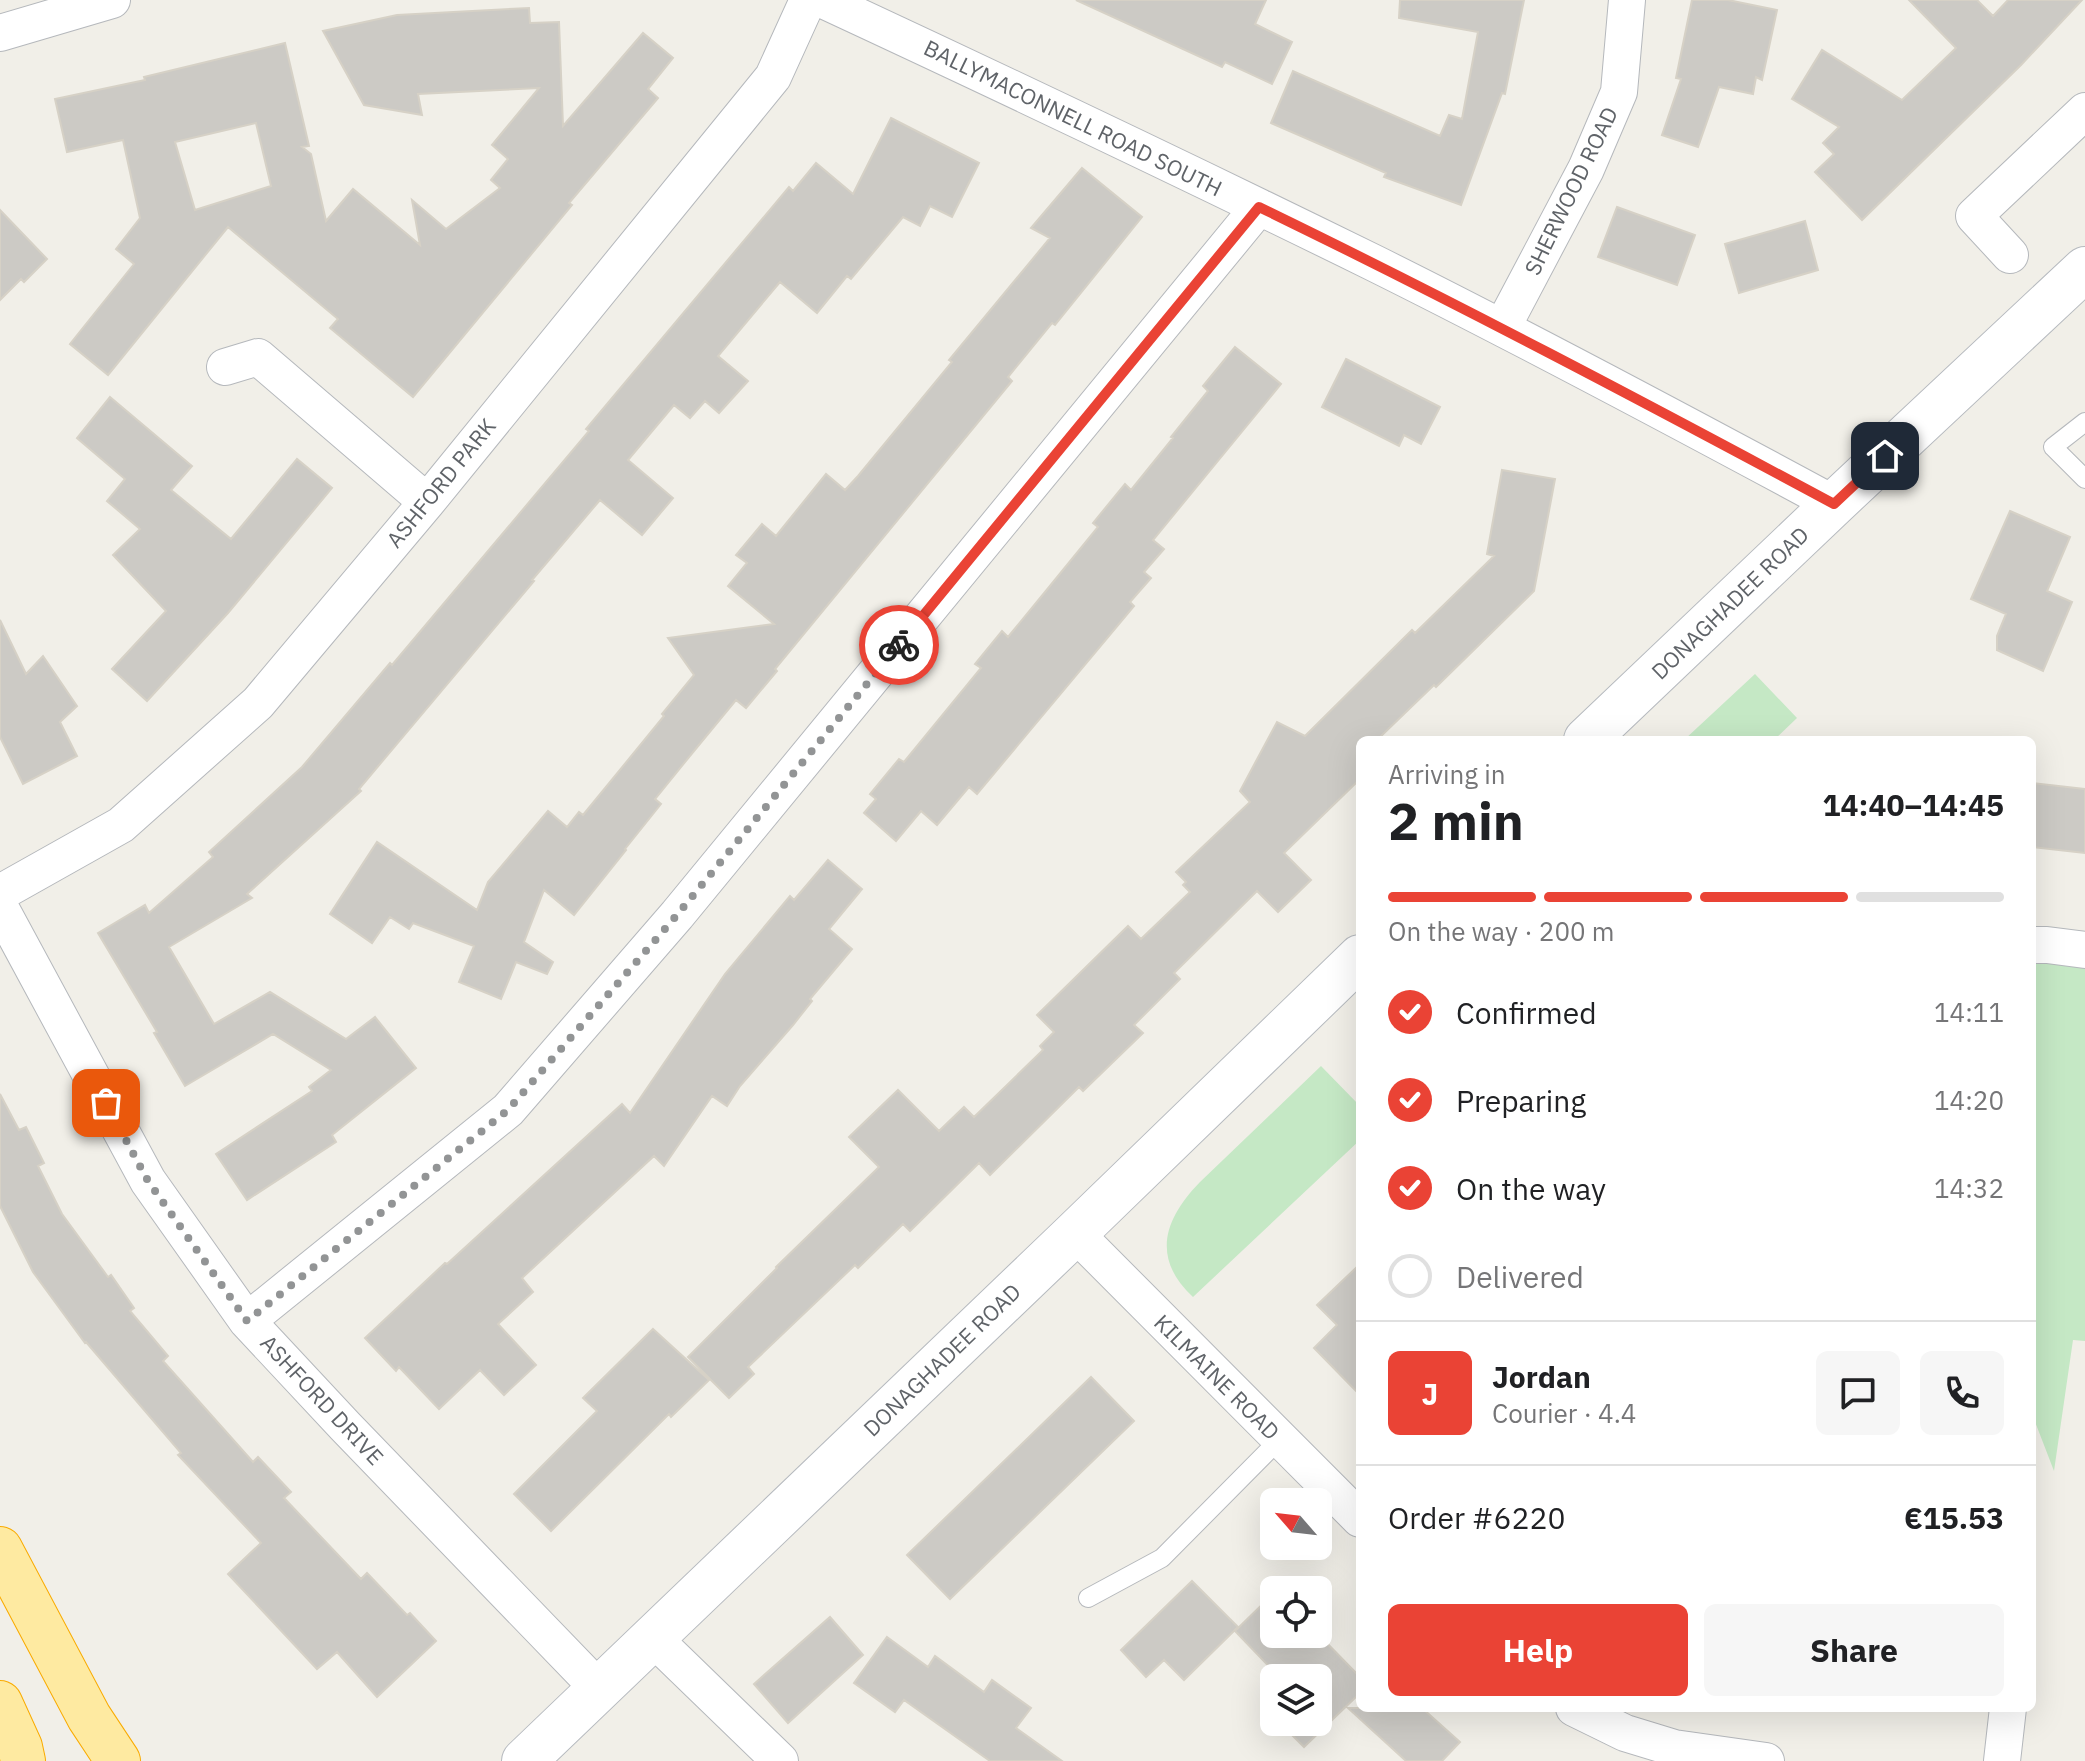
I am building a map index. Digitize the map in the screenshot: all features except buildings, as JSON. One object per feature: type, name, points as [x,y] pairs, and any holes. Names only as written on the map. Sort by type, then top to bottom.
[{"type":"highway","points":[[0,1549],[89,1717],[118,1761]]},
{"type":"highway","points":[[0,1703],[23,1761]]},
{"type":"main road","name":"DONAGHADEE ROAD","points":[[1590,736],[2085,269]]},
{"type":"main road","name":"DONAGHADEE ROAD","points":[[524,1761],[1356,961]]},
{"type":"street","points":[[0,33],[112,0]]},
{"type":"street","name":"ASHFORD PARK","points":[[0,893],[121,825],[258,703],[427,502],[773,77],[808,0]]},
{"type":"street","name":"BALLYMACONNELL ROAD SOUTH","points":[[823,0],[1088,123],[1374,263],[1834,504]]},
{"type":"street","name":"SHERWOOD ROAD","points":[[1502,328],[1586,169],[1619,92],[1627,0]]},
{"type":"street","points":[[2010,255],[1974,216],[2085,111]]},
{"type":"street","points":[[247,1321],[508,1110],[677,915],[1259,207]]},
{"type":"street","points":[[225,367],[258,357],[427,502]]},
{"type":"street","name":"ASHFORD DRIVE","points":[[0,907],[148,1181],[247,1321],[599,1689]]},
{"type":"street","points":[[2036,945],[2085,950]]},
{"type":"street","name":"KILMAINE ROAD","points":[[1075,1233],[1279,1440],[1356,1512]]},
{"type":"street","points":[[652,1637],[780,1761]]},
{"type":"street","points":[[1582,1712],[1673,1754],[1766,1761]]},
{"type":"street","points":[[2002,1761],[2008,1712]]},
{"type":"lane","points":[[2085,422],[2053,447],[2085,479]]},
{"type":"lane","points":[[1088,1598],[1162,1558],[1279,1440]]},
{"type":"green space","points":[[1755,674],[1797,718],[1778,736],[1688,736]]},
{"type":"green space","points":[[2036,960],[2085,967],[2085,1341],[2073,1340],[2054,1471],[2036,1424]]},
{"type":"green space","points":[[1321,1066],[1356,1102],[1356,1144],[1193,1297],[1171,1268],[1167,1239],[1178,1210],[1200,1182]]},
{"type":"way so far","points":[[106,1103],[148,1181],[247,1321],[508,1110],[677,915],[899,645]]},
{"type":"route","points":[[899,645],[1259,207],[1502,328],[1834,504],[1885,456]]}]
